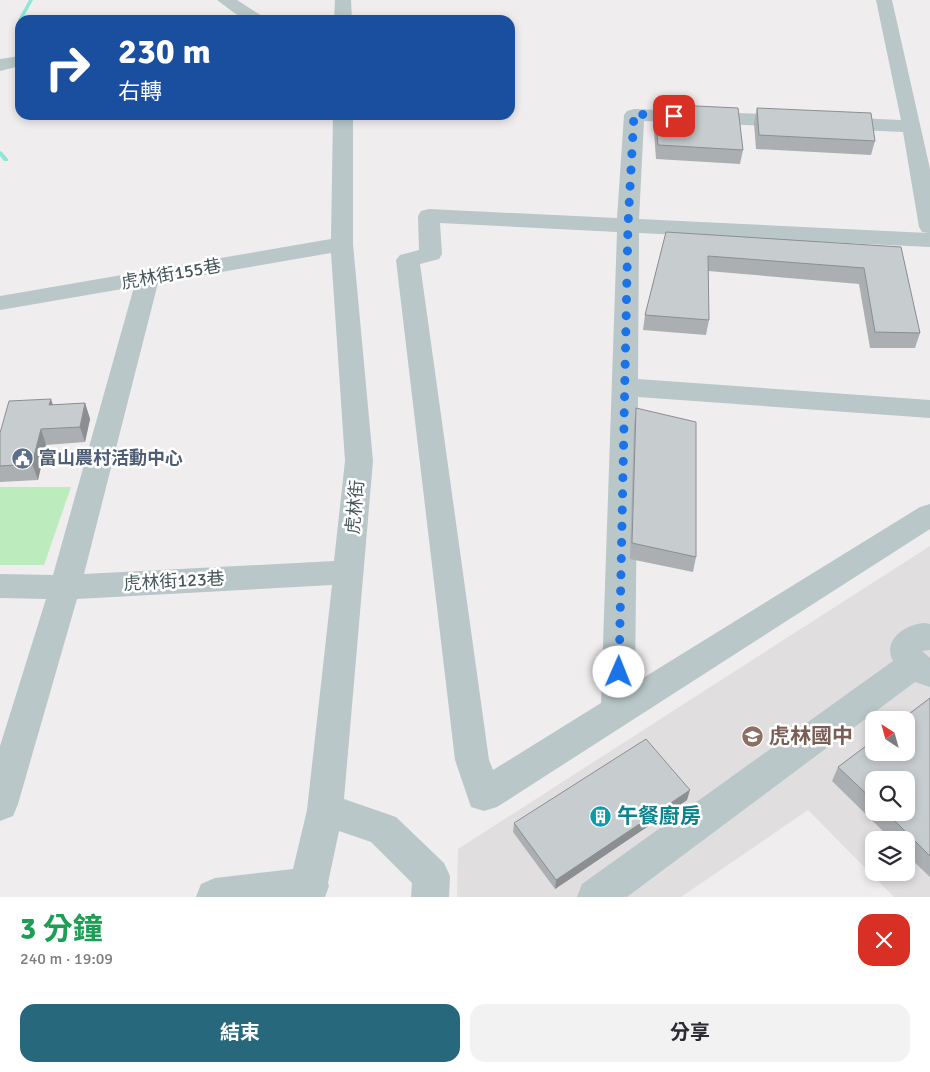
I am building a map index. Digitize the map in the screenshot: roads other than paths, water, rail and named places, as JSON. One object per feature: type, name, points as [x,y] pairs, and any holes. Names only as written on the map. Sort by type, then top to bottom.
[{"type":"street","points":[[225,0],[248,15]]},
{"type":"street","points":[[343,0],[343,15]]},
{"type":"street","points":[[884,0],[912,126],[930,227]]},
{"type":"street","points":[[0,65],[15,62]]},
{"type":"street","points":[[618,710],[628,225],[634,114],[912,126]]},
{"type":"street","name":"虎林街","points":[[308,892],[325,810],[359,461],[342,244],[343,120]]},
{"type":"street","points":[[930,240],[429,216],[431,254],[408,260],[472,760],[484,795],[930,515]]},
{"type":"street","name":"虎林街155巷","points":[[0,303],[342,244]]},
{"type":"street","points":[[0,804],[65,587],[148,278]]},
{"type":"street","points":[[625,387],[930,409]]},
{"type":"street","name":"虎林街123巷","points":[[0,586],[65,587],[348,572]]},
{"type":"street","points":[[596,897],[924,659]]},
{"type":"street","points":[[325,810],[383,829],[431,876],[430,897]]},
{"type":"street","points":[[214,897],[308,892]]},
{"type":"waterway","points":[[23,15],[31,0]]},
{"type":"waterway","points":[[0,153],[6,160]]},
{"type":"place","name":"富山農村活動中心","points":[[23,458]]},
{"type":"place","name":"虎林國中","points":[[753,736]]},
{"type":"place","name":"午餐廚房","points":[[601,816]]}]
